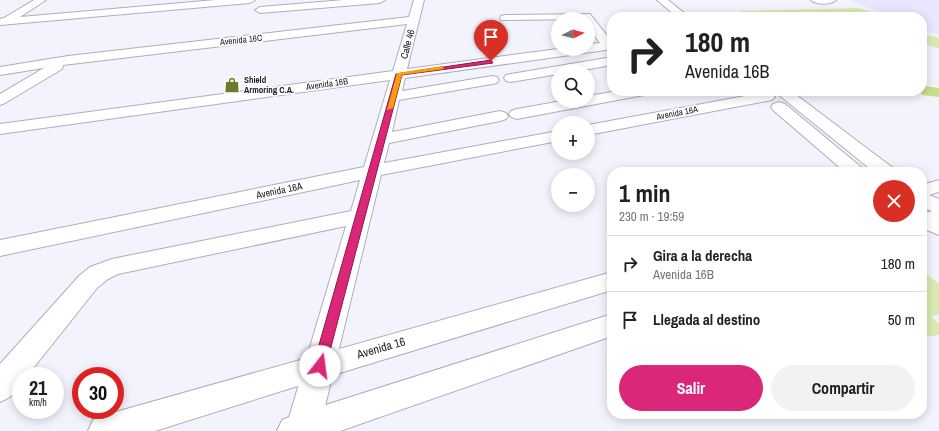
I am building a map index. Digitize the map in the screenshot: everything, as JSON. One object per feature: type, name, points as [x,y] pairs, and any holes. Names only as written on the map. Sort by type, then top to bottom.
[{"type":"main road","points":[[3,22],[41,0]]},
{"type":"main road","points":[[92,14],[109,0]]},
{"type":"main road","points":[[3,22],[92,14],[170,4],[245,0]]},
{"type":"main road","points":[[260,10],[380,0]]},
{"type":"main road","name":"Calle 46","points":[[299,430],[320,366],[419,0]]},
{"type":"main road","points":[[649,0],[665,12]]},
{"type":"main road","points":[[662,0],[678,12]]},
{"type":"main road","points":[[816,0],[831,0]]},
{"type":"main road","points":[[578,6],[582,12]]},
{"type":"main road","points":[[505,18],[551,18]]},
{"type":"main road","name":"Avenida 16C","points":[[0,72],[68,60],[413,20]]},
{"type":"main road","points":[[595,28],[607,44],[606,46],[595,47]]},
{"type":"main road","name":"Avenida 16B","points":[[0,129],[551,53]]},
{"type":"main road","points":[[0,100],[68,60]]},
{"type":"main road","points":[[510,78],[607,62]]},
{"type":"main road","points":[[0,72],[34,80]]},
{"type":"main road","points":[[393,97],[492,80]]},
{"type":"main road","points":[[595,100],[616,96]]},
{"type":"main road","points":[[710,96],[721,105]]},
{"type":"main road","name":"Avenida 16A","points":[[595,129],[721,105],[757,96]]},
{"type":"main road","points":[[772,96],[851,167]]},
{"type":"main road","points":[[773,96],[879,167]]},
{"type":"main road","points":[[381,139],[551,108]]},
{"type":"main road","name":"Avenida 16A","points":[[0,248],[373,171],[551,137]]},
{"type":"main road","points":[[927,190],[939,186]]},
{"type":"main road","points":[[927,210],[931,219]]},
{"type":"main road","points":[[0,388],[24,356],[88,282],[99,273],[112,267],[361,216]]},
{"type":"main road","name":"Avenida 16","points":[[105,431],[320,366],[607,282]]},
{"type":"main road","points":[[299,430],[607,327]]},
{"type":"shaded area","points":[[849,0],[939,0],[939,35],[927,30],[927,12],[880,12]]},
{"type":"shaded area","points":[[859,8],[870,12],[741,12],[740,11]]},
{"type":"shaded area","points":[[927,36],[939,38],[939,49],[927,45]]},
{"type":"shaded area","points":[[927,87],[939,88],[939,97],[927,96]]},
{"type":"shaded area","points":[[927,274],[939,284],[939,315],[931,316],[939,324],[939,335],[927,336]]},
{"type":"slow traffic","points":[[390,108],[399,74],[442,68]]},
{"type":"place","name":"Shield Armoring C.A.","points":[[232,85]]},
{"type":"route","points":[[320,366],[399,74],[491,61]]}]
